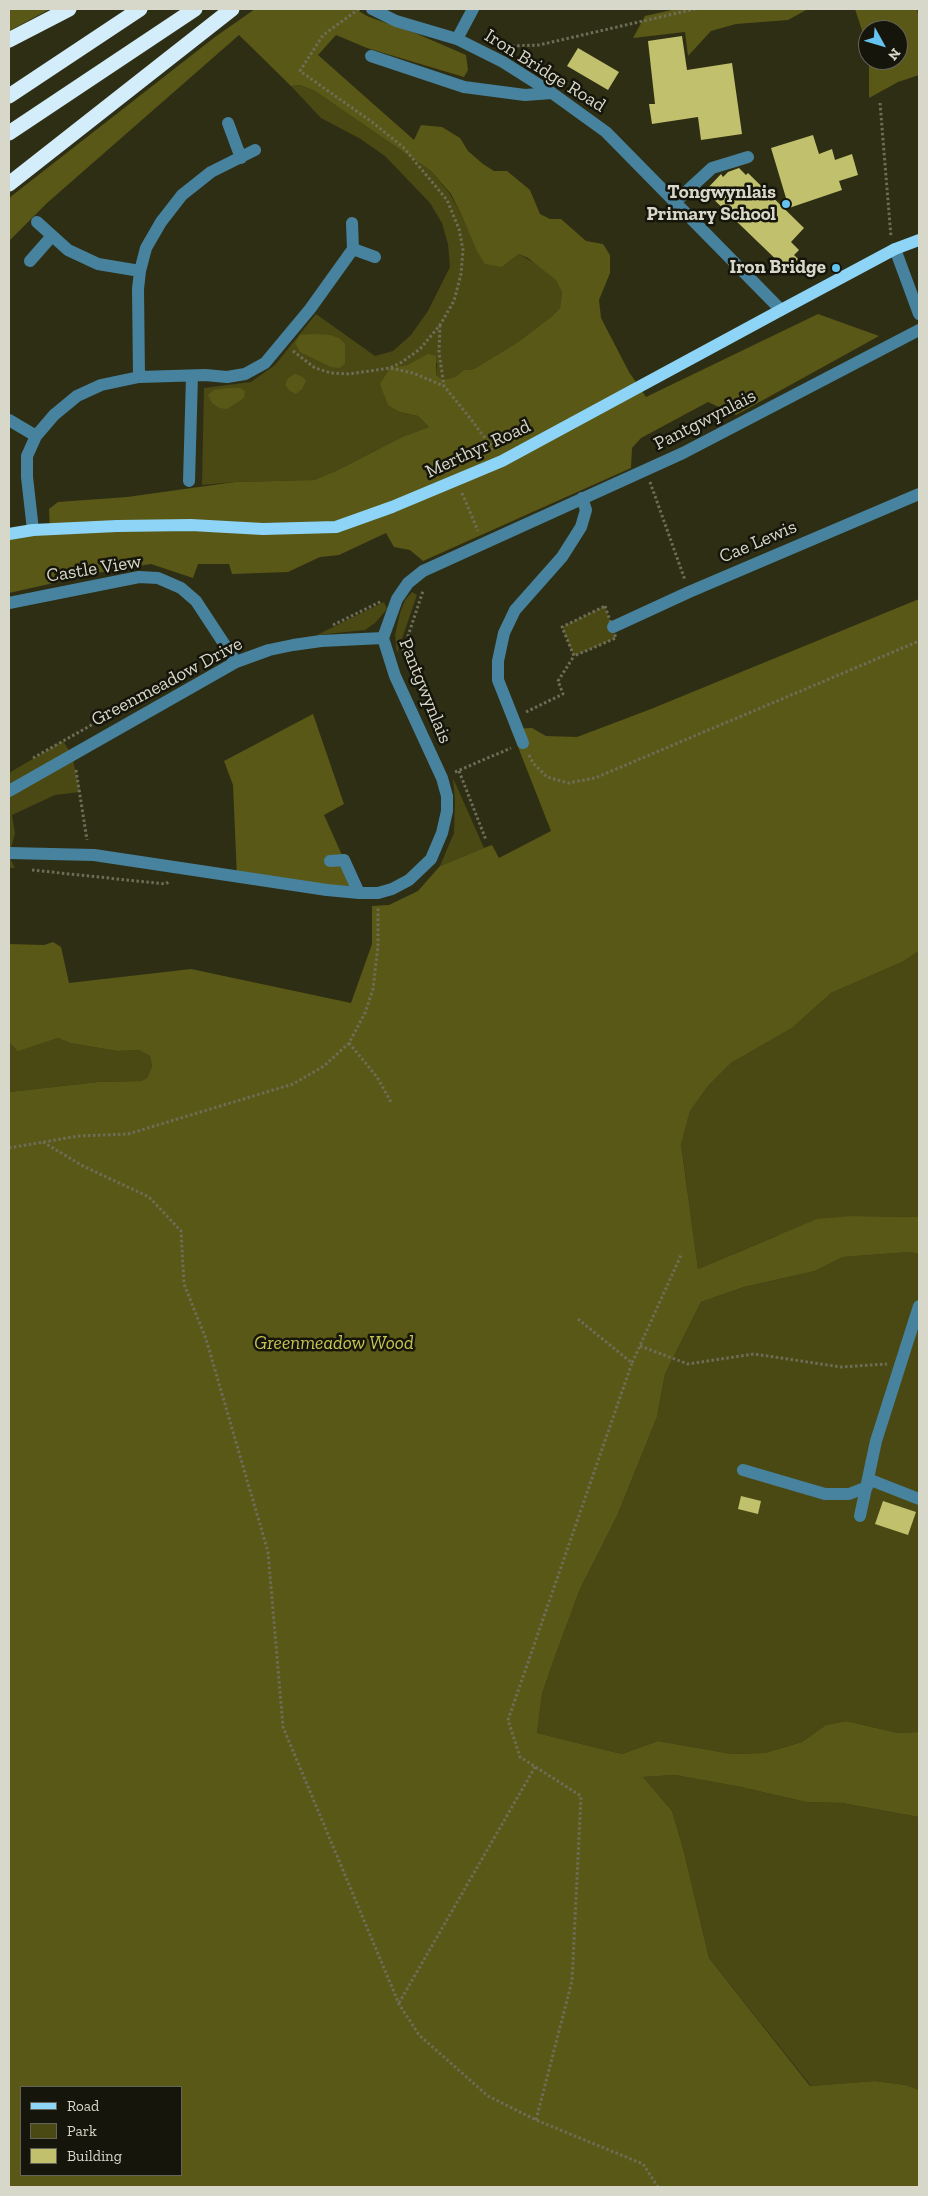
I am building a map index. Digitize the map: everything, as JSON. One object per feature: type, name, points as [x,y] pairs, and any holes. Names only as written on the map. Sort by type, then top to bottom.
[{"type":"highway","points":[[9,40],[69,9]]},
{"type":"highway","points":[[9,96],[140,9]]},
{"type":"highway","points":[[9,133],[195,9]]},
{"type":"highway","points":[[9,184],[232,9]]},
{"type":"main road","name":"Merthyr Road","points":[[9,534],[34,530],[191,525],[263,529],[336,527],[392,507],[502,462],[781,310],[894,250],[919,240]]},
{"type":"street","name":"Iron Bridge Road","points":[[372,9],[396,21],[456,39],[503,62],[552,93],[606,132],[781,310]]},
{"type":"street","points":[[456,39],[473,9]]},
{"type":"street","points":[[371,56],[464,87],[525,95],[552,93]]},
{"type":"street","points":[[228,123],[241,158]]},
{"type":"street","points":[[139,377],[140,271],[146,248],[161,222],[182,195],[211,172],[255,150]]},
{"type":"street","points":[[674,203],[712,168],[748,157]]},
{"type":"street","points":[[37,222],[68,250],[98,264],[140,271]]},
{"type":"street","points":[[34,530],[27,477],[28,456],[36,436],[54,415],[77,396],[102,384],[139,377],[227,377],[245,374],[265,363],[310,310],[353,249],[352,223]]},
{"type":"street","points":[[30,260],[52,236]]},
{"type":"street","points":[[353,249],[375,257]]},
{"type":"street","points":[[894,250],[919,314]]},
{"type":"street","name":"Pantgwynlais","points":[[9,853],[89,855],[359,893],[378,893],[392,889],[409,880],[431,859],[442,834],[447,811],[447,796],[442,778],[395,676],[384,638],[394,605],[408,583],[430,567],[683,453],[919,330]]},
{"type":"street","points":[[189,481],[192,376]]},
{"type":"street","points":[[9,420],[36,436]]},
{"type":"street","name":"Cae Lewis","points":[[613,627],[689,592],[919,494]]},
{"type":"street","points":[[523,743],[498,680],[498,661],[504,633],[516,610],[562,557],[581,527],[586,510],[582,498]]},
{"type":"street","name":"Castle View","points":[[9,603],[139,577],[158,578],[181,588],[196,601],[236,662]]},
{"type":"street","name":"Greenmeadow Drive","points":[[9,791],[236,662],[269,650],[321,640],[384,638]]},
{"type":"street","points":[[330,861],[344,860],[359,893]]},
{"type":"street","points":[[860,1516],[876,1441],[919,1306]]},
{"type":"street","points":[[742,1470],[825,1494],[849,1494],[867,1483],[919,1499]]},
{"type":"path","points":[[360,9],[323,35],[300,71],[372,122],[403,147],[447,200],[459,229],[463,250],[461,274],[454,301],[440,325],[420,349],[390,368]]},
{"type":"path","points":[[503,62],[513,46],[539,45],[695,9]]},
{"type":"path","points":[[880,103],[894,250]]},
{"type":"path","points":[[440,325],[440,353],[444,386]]},
{"type":"path","points":[[282,344],[315,368],[331,373],[349,374],[390,368],[414,373],[444,386],[502,462]]},
{"type":"path","points":[[646,470],[689,592]]},
{"type":"path","points":[[456,481],[483,543]]},
{"type":"path","points":[[395,676],[430,567]]},
{"type":"path","points":[[327,628],[402,590]]},
{"type":"path","points":[[512,718],[563,694],[558,681],[574,656],[616,638],[605,606],[562,627],[574,656]]},
{"type":"path","points":[[442,778],[523,743],[533,763],[547,776],[568,783],[595,778],[919,641]]},
{"type":"path","points":[[72,755],[80,792],[89,855]]},
{"type":"path","points":[[459,771],[486,840]]},
{"type":"path","points":[[25,869],[165,884],[195,870]]},
{"type":"path","points":[[9,1148],[78,1136],[128,1134],[293,1084],[324,1066],[349,1043],[365,1013],[374,989],[378,946],[378,893]]},
{"type":"path","points":[[349,1043],[377,1077],[392,1104]]},
{"type":"path","points":[[43,1142],[83,1166],[148,1197],[181,1230],[184,1284],[206,1339],[268,1552],[282,1726],[399,2004],[419,2035],[488,2096],[536,2120],[643,2164],[658,2187]]},
{"type":"path","points":[[536,2120],[572,1981],[581,1796],[520,1757],[508,1720],[632,1363],[682,1253]]},
{"type":"path","points":[[578,1319],[632,1363]]},
{"type":"path","points":[[640,1346],[688,1364],[754,1354],[841,1367],[900,1363]]},
{"type":"path","points":[[399,2004],[535,1767]]},
{"type":"green space","points":[[9,9],[50,9],[9,31]]},
{"type":"green space","points":[[255,9],[355,9],[369,17],[415,33],[466,55],[468,70],[464,77],[367,48],[336,35],[318,55],[414,140],[421,125],[442,127],[460,138],[468,151],[483,164],[494,171],[507,171],[530,190],[540,214],[550,219],[561,219],[586,241],[603,244],[610,255],[610,273],[599,300],[601,318],[629,372],[646,397],[818,314],[879,336],[736,415],[708,402],[641,438],[632,448],[631,468],[423,561],[410,550],[394,547],[386,533],[339,555],[320,557],[288,572],[232,574],[229,564],[198,564],[193,578],[151,564],[107,571],[9,593],[9,534],[50,529],[49,509],[58,502],[127,497],[235,482],[314,480],[338,470],[402,437],[429,427],[418,416],[400,412],[388,405],[380,384],[390,368],[408,365],[428,354],[436,356],[436,375],[443,380],[455,377],[464,370],[474,369],[518,342],[560,308],[562,292],[556,280],[528,258],[519,254],[502,267],[485,264],[477,251],[451,194],[431,171],[315,91],[300,85],[291,86],[239,35],[47,203],[9,241],[9,198],[215,37]]},
{"type":"green space","points":[[676,9],[808,9],[788,20],[736,24],[711,31],[688,56],[685,32],[633,38],[645,16]]},
{"type":"green space","points":[[855,9],[917,9],[919,20],[919,75],[898,82],[869,98],[869,70],[908,70],[908,20],[859,20]]},
{"type":"green space","points":[[300,85],[315,91],[431,171],[450,194],[463,218],[502,267],[519,254],[543,268],[556,279],[562,292],[560,308],[518,342],[474,369],[464,370],[455,377],[443,380],[436,375],[437,363],[390,368],[400,412],[418,416],[429,427],[402,437],[338,470],[314,480],[235,482],[202,485],[204,388],[251,382],[275,365],[316,314],[375,356],[393,351],[411,335],[428,311],[450,267],[448,244],[442,223],[430,203],[385,156],[359,138],[321,118],[291,86]]},
{"type":"green space","points":[[300,335],[330,335],[339,338],[345,344],[345,363],[340,368],[331,367],[300,352],[295,343]]},
{"type":"green space","points":[[295,374],[303,377],[306,381],[302,389],[296,394],[285,385],[288,378]]},
{"type":"green space","points":[[240,388],[245,391],[244,398],[227,409],[219,408],[212,403],[208,395],[214,390]]},
{"type":"green space","points":[[412,592],[417,595],[397,653],[395,635],[400,613],[405,600]]},
{"type":"green space","name":"Greenmeadow Wood","points":[[919,599],[919,951],[902,962],[831,993],[792,1028],[731,1063],[708,1086],[690,1111],[681,1144],[698,1269],[817,1219],[852,1216],[919,1217],[919,1254],[910,1252],[843,1257],[815,1271],[744,1287],[701,1302],[665,1374],[657,1417],[617,1516],[580,1589],[542,1694],[537,1733],[622,1754],[658,1741],[732,1754],[765,1753],[802,1742],[826,1725],[846,1721],[898,1733],[919,1732],[919,1817],[842,1803],[806,1802],[741,1787],[675,1775],[643,1777],[672,1811],[684,1852],[709,1958],[810,2086],[875,2081],[906,2085],[919,2090],[919,2187],[9,2187],[9,1092],[98,1082],[141,1081],[147,1078],[152,1066],[150,1056],[139,1050],[117,1051],[70,1043],[58,1038],[18,1051],[9,1042],[9,944],[44,945],[53,942],[61,947],[69,983],[191,969],[351,1003],[372,944],[372,906],[389,905],[418,891],[440,866],[492,845],[499,858],[551,831],[511,729],[532,728],[546,736],[577,737],[651,709]]},
{"type":"green space","points":[[384,602],[387,609],[375,623],[365,630],[317,635]]},
{"type":"green space","points":[[605,606],[616,638],[574,656],[562,627]]},
{"type":"green space","points":[[313,714],[344,804],[324,815],[359,893],[237,877],[233,785],[224,761]]},
{"type":"green space","points":[[63,741],[72,755],[80,792],[55,795],[12,815],[15,833],[9,856],[9,773]]},
{"type":"green space","points":[[453,778],[484,848],[440,866],[454,833],[455,801]]},
{"type":"green space","points":[[9,856],[15,868],[9,868]]},
{"type":"green space","points":[[919,951],[919,1217],[852,1216],[776,1236],[698,1269],[681,1143],[690,1111],[708,1086],[731,1063],[792,1028],[831,993],[902,962]]},
{"type":"green space","points":[[58,1038],[70,1043],[117,1051],[139,1050],[150,1056],[152,1066],[147,1078],[141,1081],[98,1082],[9,1092],[9,1042],[18,1050]]},
{"type":"green space","points":[[910,1252],[919,1254],[919,1732],[898,1733],[846,1721],[826,1725],[802,1742],[765,1753],[732,1754],[658,1741],[622,1754],[537,1733],[542,1694],[580,1589],[617,1516],[657,1417],[665,1374],[701,1302],[744,1287],[815,1271],[843,1257]]},
{"type":"green space","points":[[675,1775],[741,1787],[806,1802],[842,1803],[919,1817],[919,2090],[906,2085],[875,2081],[811,2086],[709,1958],[684,1852],[672,1811],[643,1777]]},
{"type":"building","points":[[682,36],[687,70],[732,63],[742,134],[701,140],[698,117],[652,124],[649,104],[655,104],[648,41]]},
{"type":"building","points":[[578,48],[619,72],[608,90],[567,66]]},
{"type":"building","points":[[813,135],[819,154],[832,149],[835,160],[852,154],[858,175],[839,181],[842,190],[789,208],[771,148]]},
{"type":"building","points":[[739,168],[746,175],[748,173],[804,228],[791,242],[799,250],[794,255],[798,259],[787,270],[705,191],[721,174],[723,177],[728,172]]},
{"type":"building","points":[[741,1496],[761,1501],[758,1514],[738,1509]]},
{"type":"building","points":[[883,1501],[916,1512],[908,1535],[875,1524]]},
{"type":"place","name":"Tongwynlais Primary School","points":[[786,204]]},
{"type":"place","name":"Iron Bridge","points":[[836,268]]}]
